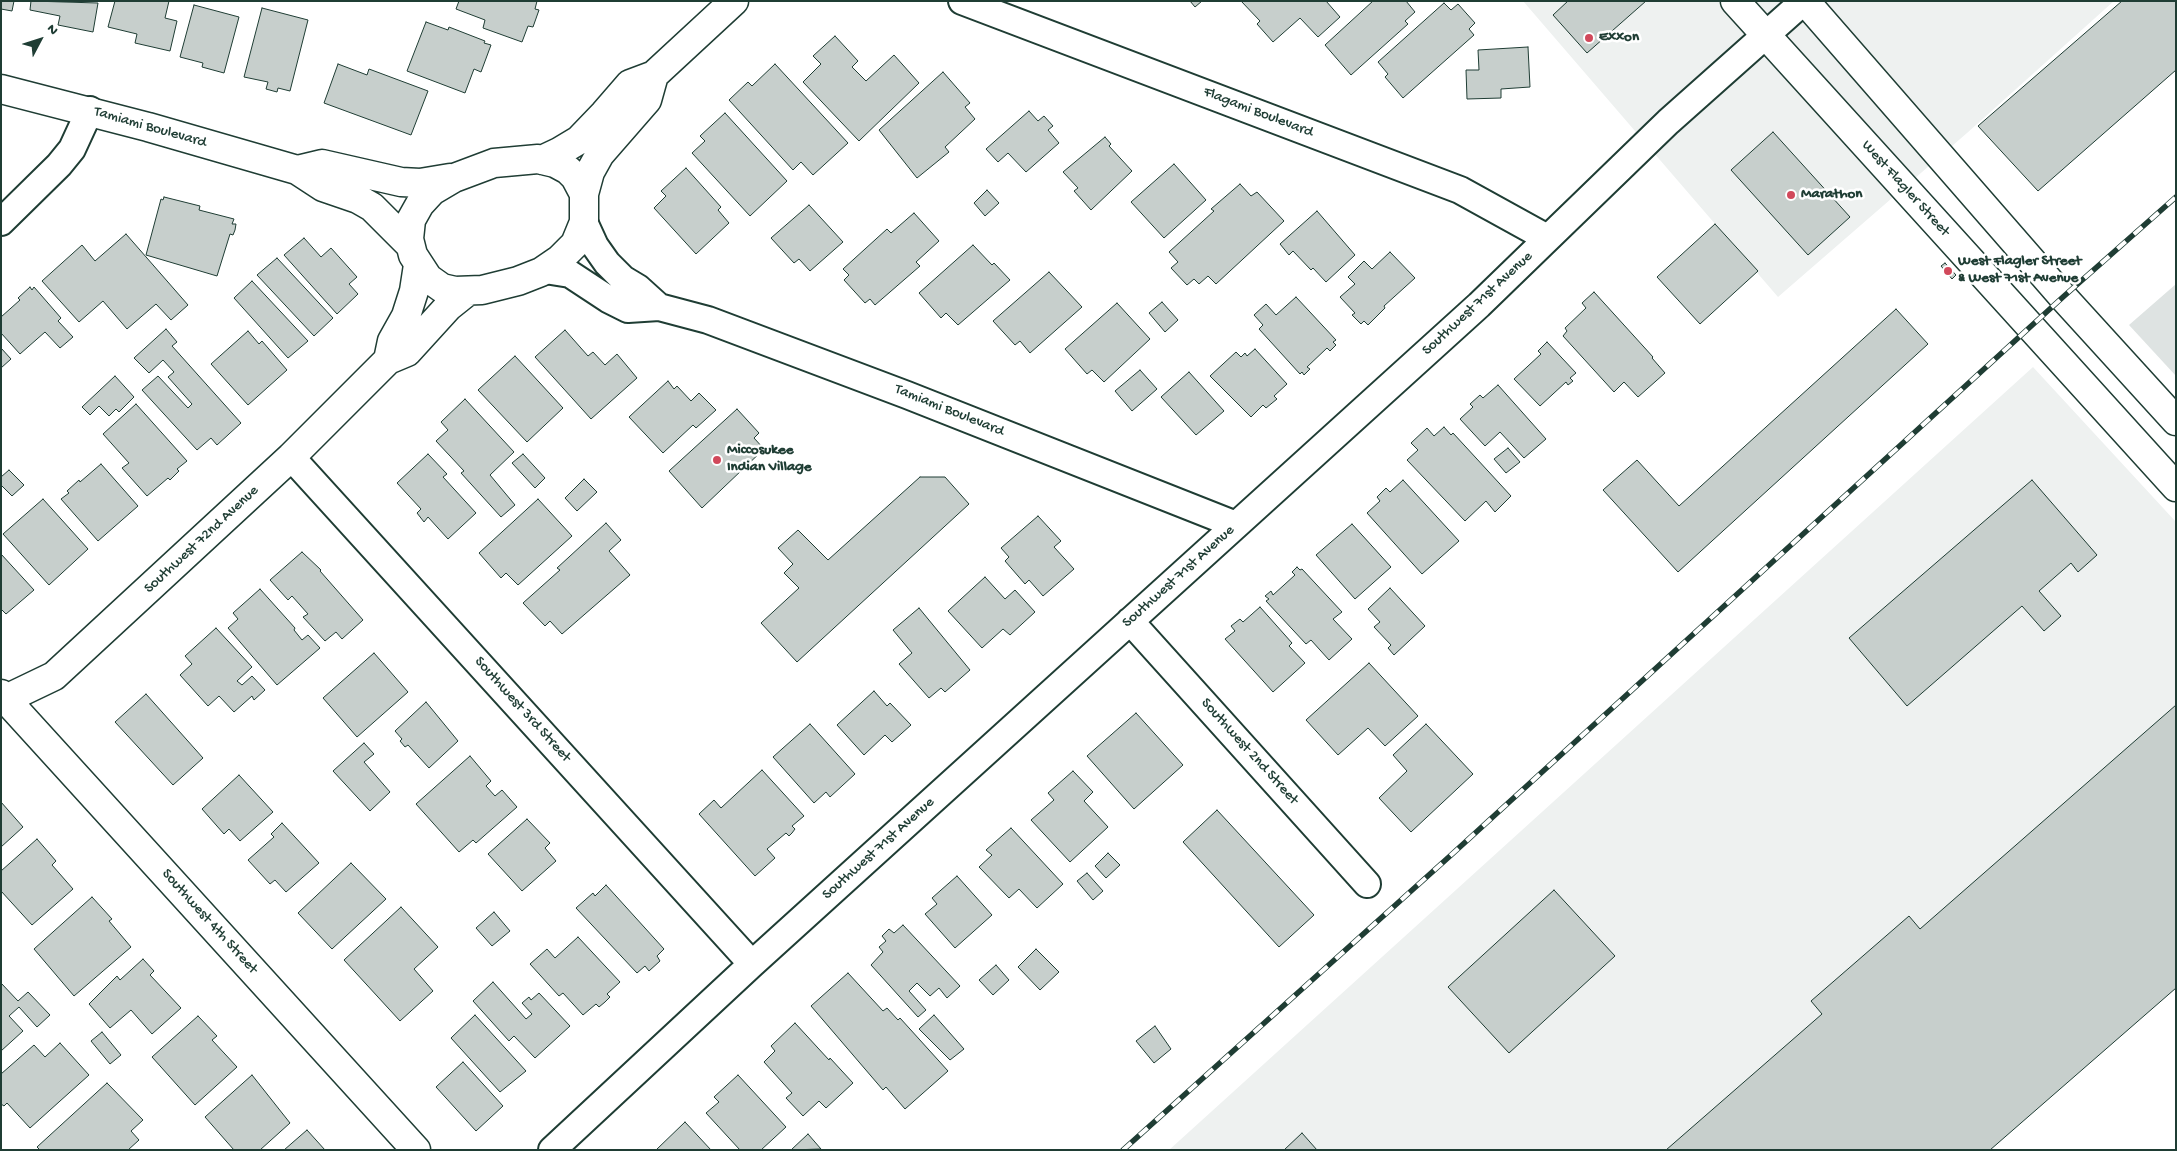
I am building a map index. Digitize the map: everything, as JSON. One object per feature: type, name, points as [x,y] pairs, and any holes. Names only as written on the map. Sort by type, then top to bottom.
[{"type":"street","points":[[542,160],[579,140],[630,84],[654,75],[734,1]]},
{"type":"street","name":"Flagami Boulevard","points":[[962,1],[1460,190],[1547,238]]},
{"type":"street","name":"West Flagler Street","points":[[1735,1],[2176,487]]},
{"type":"street","points":[[1804,1],[2056,290],[2176,421]]},
{"type":"street","name":"Southwest 71st Avenue","points":[[552,1150],[752,964],[1479,306],[1668,122],[1804,1]]},
{"type":"street","points":[[584,194],[575,177],[568,170],[555,163],[542,160],[517,160],[494,164],[454,178],[432,191],[420,204],[412,220],[409,239],[414,255],[428,278],[442,288],[455,291],[468,291],[518,281],[545,270],[560,260],[576,244],[584,222],[584,194],[590,172],[600,154],[647,100],[654,75]]},
{"type":"street","name":"Tamiami Boulevard","points":[[1,88],[90,110],[297,170],[323,187],[358,199],[372,207],[414,255]]},
{"type":"street","points":[[1,222],[59,166],[72,149],[90,110]]},
{"type":"street","name":"Tamiami Boulevard","points":[[297,170],[322,164],[380,179],[401,182],[420,183],[454,178]]},
{"type":"street","name":"Tamiami Boulevard","points":[[584,222],[595,246],[607,263],[623,279],[638,288],[659,307]]},
{"type":"street","name":"Southwest 72nd Avenue","points":[[388,360],[392,341],[406,316],[414,291],[414,255]]},
{"type":"street","name":"Tamiami Boulevard","points":[[545,270],[570,274],[608,299],[628,309],[659,307],[708,320],[889,388],[1236,525]]},
{"type":"street","name":"Southwest 72nd Avenue","points":[[3,698],[54,676],[291,458],[388,360],[407,352],[448,307],[468,291]]},
{"type":"street","name":"Southwest 3rd Street","points":[[291,458],[752,964]]},
{"type":"street","name":"Southwest 2nd Street","points":[[1130,621],[1367,884]]},
{"type":"street","name":"Southwest 4th Street","points":[[3,698],[416,1150]]},
{"type":"shaded area","points":[[1523,1],[2114,1],[1967,133],[1778,297]]},
{"type":"shaded area","points":[[2176,284],[2176,376],[2129,325]]},
{"type":"shaded area","points":[[2033,367],[2176,522],[2176,985],[1987,1150],[1169,1150]]},
{"type":"building","points":[[1,1],[14,1],[12,11],[1,9]]},
{"type":"building","points":[[31,1],[98,3],[93,32],[58,25],[60,16],[30,10]]},
{"type":"building","points":[[115,1],[169,1],[165,18],[177,21],[170,51],[135,43],[137,34],[108,27]]},
{"type":"building","points":[[459,1],[537,1],[535,9],[539,10],[533,27],[528,26],[522,42],[483,28],[485,20],[456,9]]},
{"type":"building","points":[[1190,1],[1202,1],[1195,7]]},
{"type":"building","points":[[1241,1],[1326,1],[1340,17],[1318,37],[1300,18],[1273,42],[1257,24],[1260,21]]},
{"type":"building","points":[[1373,1],[1406,1],[1415,12],[1405,21],[1408,24],[1351,75],[1325,45]]},
{"type":"building","name":"Exxon","points":[[1568,1],[1646,1],[1587,53],[1553,15]]},
{"type":"building","points":[[2122,1],[2176,1],[2176,70],[2038,191],[1978,126]]},
{"type":"building","points":[[1444,3],[1451,10],[1458,4],[1475,23],[1469,29],[1474,35],[1403,98],[1385,77],[1388,74],[1378,62]]},
{"type":"building","points":[[194,5],[239,17],[224,73],[202,67],[203,63],[180,57]]},
{"type":"building","points":[[262,8],[308,20],[290,91],[278,88],[277,92],[266,89],[268,82],[244,77]]},
{"type":"building","points":[[426,22],[448,30],[449,27],[491,45],[481,72],[474,69],[465,93],[407,71]]},
{"type":"building","points":[[835,36],[858,61],[852,67],[866,81],[894,55],[919,83],[859,141],[803,82],[821,64],[813,56]]},
{"type":"building","points":[[1528,47],[1530,87],[1501,89],[1501,98],[1467,99],[1466,70],[1479,70],[1478,50]]},
{"type":"building","points":[[338,64],[367,75],[369,69],[428,91],[411,135],[324,103]]},
{"type":"building","points":[[775,64],[848,143],[813,175],[801,162],[793,170],[729,100],[748,82],[752,86]]},
{"type":"building","points":[[943,72],[970,103],[965,107],[975,119],[945,147],[949,152],[917,178],[879,130]]},
{"type":"building","points":[[1029,111],[1038,121],[1044,116],[1053,126],[1048,130],[1059,143],[1026,172],[1008,153],[998,162],[986,149]]},
{"type":"building","points":[[725,113],[787,181],[750,216],[692,153],[705,141],[700,136]]},
{"type":"building","name":"Marathon","points":[[1773,132],[1850,217],[1808,255],[1731,170]]},
{"type":"building","points":[[1105,137],[1111,144],[1109,146],[1132,171],[1091,210],[1074,191],[1078,188],[1063,172]]},
{"type":"building","points":[[1174,164],[1206,200],[1164,238],[1131,202]]},
{"type":"building","points":[[686,168],[721,207],[718,210],[729,223],[696,254],[654,208],[666,196],[661,191]]},
{"type":"building","points":[[1240,184],[1251,196],[1257,192],[1284,221],[1216,284],[1208,276],[1199,284],[1194,279],[1187,285],[1171,268],[1178,262],[1169,252],[1214,211],[1211,209]]},
{"type":"building","points":[[987,190],[999,203],[985,216],[974,203]]},
{"type":"building","points":[[164,197],[200,206],[199,210],[234,219],[232,224],[236,224],[235,230],[233,235],[230,234],[217,276],[146,255],[161,199],[163,200]]},
{"type":"building","points":[[809,205],[843,242],[810,271],[799,259],[794,263],[771,238]]},
{"type":"building","points":[[1317,211],[1355,255],[1326,282],[1313,268],[1311,270],[1293,251],[1289,255],[1280,244]]},
{"type":"building","points":[[914,213],[939,241],[916,262],[920,266],[875,305],[870,299],[865,303],[844,280],[849,275],[843,269],[887,229],[891,233]]},
{"type":"building","points":[[1715,224],[1758,271],[1700,324],[1657,277]]},
{"type":"building","points":[[126,234],[188,305],[171,320],[156,304],[127,329],[103,301],[79,322],[42,281],[82,245],[95,261]]},
{"type":"building","points":[[304,238],[321,257],[331,248],[357,277],[349,284],[358,294],[337,314],[284,255]]},
{"type":"building","points":[[973,245],[1010,280],[958,325],[946,313],[941,318],[919,293]]},
{"type":"building","points":[[1390,252],[1415,278],[1384,306],[1385,308],[1368,325],[1364,321],[1361,324],[1352,315],[1355,313],[1340,297],[1355,284],[1348,277],[1364,261],[1372,269]]},
{"type":"building","points":[[277,258],[333,318],[314,336],[257,275]]},
{"type":"building","points":[[1945,263],[1956,275],[1952,279],[1941,266]]},
{"type":"building","points":[[1049,272],[1082,307],[1030,353],[1020,341],[1015,345],[993,321]]},
{"type":"building","points":[[252,281],[308,341],[288,358],[234,298]]},
{"type":"building","points":[[30,287],[32,290],[34,287],[61,318],[58,321],[73,337],[60,348],[45,332],[20,354],[1,333],[1,317],[20,300],[18,298]]},
{"type":"building","points":[[1594,292],[1653,357],[1665,373],[1638,397],[1624,382],[1614,392],[1563,336],[1567,331],[1565,328],[1586,308],[1582,303]]},
{"type":"building","points":[[1296,297],[1336,340],[1333,342],[1336,345],[1330,351],[1327,348],[1307,367],[1310,369],[1304,375],[1302,372],[1300,374],[1259,329],[1263,325],[1254,315],[1266,304],[1276,315]]},
{"type":"building","points":[[1162,302],[1178,320],[1165,332],[1149,313]]},
{"type":"building","points":[[1117,303],[1150,339],[1104,382],[1092,370],[1087,374],[1065,349]]},
{"type":"building","points":[[1896,309],[1928,344],[1678,572],[1603,490],[1637,460],[1679,506]]},
{"type":"building","points":[[166,329],[177,342],[172,346],[241,423],[217,445],[211,438],[197,450],[142,390],[158,376],[188,408],[192,404],[168,377],[174,372],[163,360],[149,373],[134,358]]},
{"type":"building","points":[[565,330],[588,356],[593,352],[605,365],[617,354],[637,378],[591,419],[535,357]]},
{"type":"building","points":[[248,331],[259,344],[262,341],[287,370],[248,405],[211,364]]},
{"type":"building","points":[[1547,342],[1576,373],[1570,378],[1573,381],[1568,385],[1566,382],[1540,406],[1514,379],[1541,354],[1538,351]]},
{"type":"building","points":[[1,348],[11,359],[1,368]]},
{"type":"building","points":[[1255,349],[1287,384],[1274,396],[1277,399],[1266,408],[1263,405],[1251,417],[1210,376],[1236,352],[1241,357],[1245,353],[1247,356]]},
{"type":"building","points":[[515,356],[563,408],[527,442],[478,390]]},
{"type":"building","points":[[1140,370],[1157,389],[1132,411],[1115,391]]},
{"type":"building","points":[[1189,372],[1224,411],[1196,435],[1161,397]]},
{"type":"building","points":[[115,376],[134,397],[119,412],[116,409],[109,416],[99,406],[90,415],[82,407]]},
{"type":"building","points":[[668,381],[674,389],[677,386],[691,401],[699,393],[716,410],[696,428],[693,425],[663,453],[629,417]]},
{"type":"building","points":[[1498,385],[1546,439],[1524,458],[1500,432],[1485,446],[1460,419],[1473,407],[1470,404],[1480,395],[1483,398]]},
{"type":"building","points":[[465,399],[514,452],[490,475],[515,505],[501,517],[461,473],[464,471],[436,441],[448,430],[441,422]]},
{"type":"building","points":[[136,404],[187,461],[177,469],[179,471],[170,480],[168,478],[147,496],[122,468],[129,463],[103,434]]},
{"type":"building","name":"Miccosukee Indian Village","points":[[737,409],[759,433],[754,438],[764,449],[702,508],[669,471]]},
{"type":"building","points":[[1444,427],[1451,435],[1453,433],[1511,496],[1495,512],[1486,501],[1465,521],[1407,460],[1418,450],[1411,443],[1427,428],[1434,436]]},
{"type":"building","points":[[1508,448],[1520,462],[1506,473],[1494,459]]},
{"type":"building","points":[[428,454],[447,474],[443,477],[476,513],[448,539],[428,517],[424,522],[417,513],[421,509],[397,483]]},
{"type":"building","points":[[523,454],[545,478],[535,488],[512,463]]},
{"type":"building","points":[[101,464],[138,506],[98,541],[61,499],[69,493],[67,491],[79,480],[80,482]]},
{"type":"building","points":[[9,470],[24,485],[12,496],[1,485],[1,477]]},
{"type":"building","points":[[920,477],[945,477],[969,504],[797,662],[761,623],[799,588],[784,573],[793,564],[778,548],[798,530],[828,560]]},
{"type":"building","points":[[584,479],[597,492],[577,511],[565,498]]},
{"type":"building","points":[[1403,480],[1459,541],[1422,574],[1367,513],[1380,501],[1377,497],[1386,488],[1390,492]]},
{"type":"building","points":[[2032,480],[2097,555],[2078,572],[2071,563],[2039,591],[2061,616],[2044,631],[2022,606],[1907,706],[1849,638]]},
{"type":"building","points":[[43,499],[88,549],[49,585],[3,534]]},
{"type":"building","points":[[538,499],[572,536],[518,585],[506,573],[501,578],[479,553]]},
{"type":"building","points":[[1038,516],[1061,541],[1054,547],[1074,569],[1043,596],[1029,580],[1025,584],[1005,561],[1009,557],[1001,548]]},
{"type":"building","points":[[606,523],[621,540],[609,551],[630,575],[562,634],[550,621],[545,626],[523,603],[560,570],[557,568]]},
{"type":"building","points":[[1352,524],[1391,567],[1355,599],[1316,555]]},
{"type":"building","points":[[302,552],[321,570],[363,620],[342,639],[336,632],[325,641],[303,617],[308,614],[292,596],[288,600],[270,580]]},
{"type":"building","points":[[1,554],[34,590],[6,614],[1,609]]},
{"type":"building","points":[[1297,567],[1300,570],[1302,569],[1342,612],[1333,619],[1352,639],[1329,660],[1311,640],[1306,644],[1266,601],[1269,599],[1265,596],[1271,591],[1273,595],[1295,575],[1292,572]]},
{"type":"building","points":[[985,577],[1005,599],[1015,590],[1035,612],[1010,635],[1003,629],[982,648],[948,611]]},
{"type":"building","points":[[1390,588],[1425,626],[1394,655],[1388,648],[1391,645],[1374,627],[1380,622],[1368,609]]},
{"type":"building","points":[[260,589],[295,628],[294,630],[302,640],[308,635],[320,648],[277,685],[228,628],[238,619],[233,613]]},
{"type":"building","points":[[1260,607],[1292,643],[1289,646],[1305,663],[1273,692],[1225,639],[1235,631],[1231,626],[1240,619],[1243,622]]},
{"type":"building","points":[[919,608],[970,670],[945,692],[941,688],[929,698],[899,664],[912,653],[893,630]]},
{"type":"building","points":[[216,628],[252,667],[237,681],[242,685],[252,676],[265,690],[254,700],[252,696],[234,712],[219,696],[208,706],[180,675],[192,664],[185,656]]},
{"type":"building","points":[[374,653],[408,692],[357,737],[323,698]]},
{"type":"building","points":[[1369,663],[1418,716],[1385,746],[1368,728],[1338,755],[1306,720]]},
{"type":"building","points":[[874,691],[887,706],[890,703],[911,725],[892,742],[885,735],[864,755],[837,725]]},
{"type":"building","points":[[146,694],[203,758],[173,785],[115,722]]},
{"type":"building","points":[[426,702],[458,741],[429,768],[408,745],[405,747],[400,741],[402,739],[395,731]]},
{"type":"building","points":[[2176,705],[2176,988],[1990,1150],[1666,1150],[1822,1014],[1811,1001],[1909,916],[1920,929]]},
{"type":"building","points":[[1136,713],[1183,765],[1134,809],[1087,756]]},
{"type":"building","points":[[810,724],[855,774],[830,797],[826,792],[814,803],[773,757]]},
{"type":"building","points":[[1426,724],[1473,774],[1411,832],[1379,798],[1407,771],[1393,755]]},
{"type":"building","points":[[364,743],[374,754],[364,762],[390,792],[370,811],[333,771]]},
{"type":"building","points":[[470,756],[491,781],[486,786],[495,796],[502,790],[517,807],[476,843],[473,840],[459,852],[416,804]]},
{"type":"building","points":[[762,770],[804,816],[792,826],[795,829],[789,836],[786,833],[767,849],[775,858],[755,876],[699,814],[714,800],[721,808]]},
{"type":"building","points":[[1073,771],[1093,792],[1084,801],[1108,827],[1070,862],[1031,820],[1054,800],[1048,793]]},
{"type":"building","points":[[239,775],[273,812],[240,841],[229,829],[224,834],[202,809]]},
{"type":"building","points":[[1,802],[23,827],[1,847]]},
{"type":"building","points":[[1217,810],[1314,915],[1279,947],[1183,842]]},
{"type":"building","points":[[527,819],[550,843],[545,848],[556,861],[522,891],[488,854]]},
{"type":"building","points":[[282,823],[319,863],[286,892],[275,880],[270,884],[248,860],[274,837],[271,834]]},
{"type":"building","points":[[1011,828],[1063,884],[1037,908],[1019,889],[1009,898],[979,867],[992,855],[986,850]]},
{"type":"building","points":[[37,839],[56,861],[52,865],[73,889],[32,925],[1,891],[1,871]]},
{"type":"building","points":[[1108,853],[1120,865],[1106,878],[1095,866]]},
{"type":"building","points":[[351,863],[386,899],[332,949],[298,913]]},
{"type":"building","points":[[1087,873],[1103,891],[1093,900],[1077,881]]},
{"type":"building","points":[[957,876],[992,915],[955,948],[925,914],[937,904],[932,898]]},
{"type":"building","points":[[606,885],[664,949],[657,956],[660,961],[649,971],[645,966],[637,973],[576,908],[593,893],[595,896]]},
{"type":"building","points":[[1554,890],[1615,956],[1509,1053],[1448,987]]},
{"type":"building","points":[[92,897],[112,919],[109,921],[131,947],[74,996],[34,949]]},
{"type":"building","points":[[401,907],[438,947],[414,969],[433,991],[400,1021],[344,960]]},
{"type":"building","points":[[494,912],[510,931],[492,946],[476,928]]},
{"type":"building","points":[[903,925],[960,986],[947,998],[939,988],[930,996],[917,983],[909,991],[926,1010],[918,1017],[871,965],[883,952],[879,947],[886,941],[882,936],[889,929],[894,933]]},
{"type":"building","points":[[578,937],[620,982],[607,994],[610,997],[605,1002],[599,1007],[596,1004],[583,1015],[563,993],[559,996],[530,964],[547,949],[555,958]]},
{"type":"building","points":[[1036,949],[1059,972],[1040,990],[1018,967]]},
{"type":"building","points":[[143,959],[154,971],[150,975],[181,1008],[152,1034],[131,1010],[110,1028],[89,1004],[117,976],[120,980]]},
{"type":"building","points":[[996,965],[1009,980],[993,995],[979,980]]},
{"type":"building","points":[[848,973],[883,1011],[887,1008],[898,1020],[900,1018],[948,1071],[905,1109],[886,1087],[883,1090],[811,1006]]},
{"type":"building","points":[[493,982],[526,1019],[532,1014],[522,1003],[529,997],[531,1000],[539,993],[570,1026],[535,1058],[514,1036],[509,1041],[473,1001]]},
{"type":"building","points":[[1,983],[18,1001],[28,992],[50,1015],[37,1027],[19,1007],[9,1016],[23,1031],[1,1051]]},
{"type":"building","points":[[475,1015],[526,1071],[500,1092],[451,1038]]},
{"type":"building","points":[[934,1015],[964,1049],[950,1060],[919,1029]]},
{"type":"building","points":[[198,1016],[217,1036],[212,1040],[237,1067],[195,1105],[152,1057]]},
{"type":"building","points":[[795,1023],[853,1083],[826,1108],[819,1101],[803,1116],[786,1098],[792,1093],[764,1062],[775,1051],[771,1046]]},
{"type":"building","points":[[1155,1026],[1171,1049],[1154,1063],[1136,1041]]},
{"type":"building","points":[[102,1032],[121,1055],[110,1064],[91,1041]]},
{"type":"building","points":[[60,1043],[89,1075],[30,1128],[7,1103],[4,1106],[1,1104],[1,1074],[34,1045],[45,1057]]},
{"type":"building","points":[[463,1062],[503,1106],[476,1131],[436,1087]]},
{"type":"building","points":[[252,1075],[290,1123],[260,1150],[234,1150],[205,1117]]},
{"type":"building","points":[[738,1075],[786,1127],[761,1150],[740,1150],[706,1113],[719,1102],[714,1097]]},
{"type":"building","points":[[107,1083],[143,1120],[131,1131],[139,1140],[128,1150],[40,1150],[37,1147]]},
{"type":"building","points":[[685,1122],[711,1150],[656,1150]]},
{"type":"building","points":[[307,1130],[325,1150],[284,1150]]},
{"type":"building","points":[[1302,1133],[1317,1150],[1284,1150]]},
{"type":"building","points":[[808,1134],[821,1149],[791,1150]]},
{"type":"railway","points":[[1123,1150],[1450,856],[2063,297],[2176,197]]},
{"type":"place","name":"Exxon","points":[[1589,38]]},
{"type":"place","name":"Marathon","points":[[1791,195]]},
{"type":"place","name":"West Flagler Street & West 71st Avenue","points":[[1948,271]]},
{"type":"place","name":"Miccosukee Indian Village","points":[[717,460]]}]
